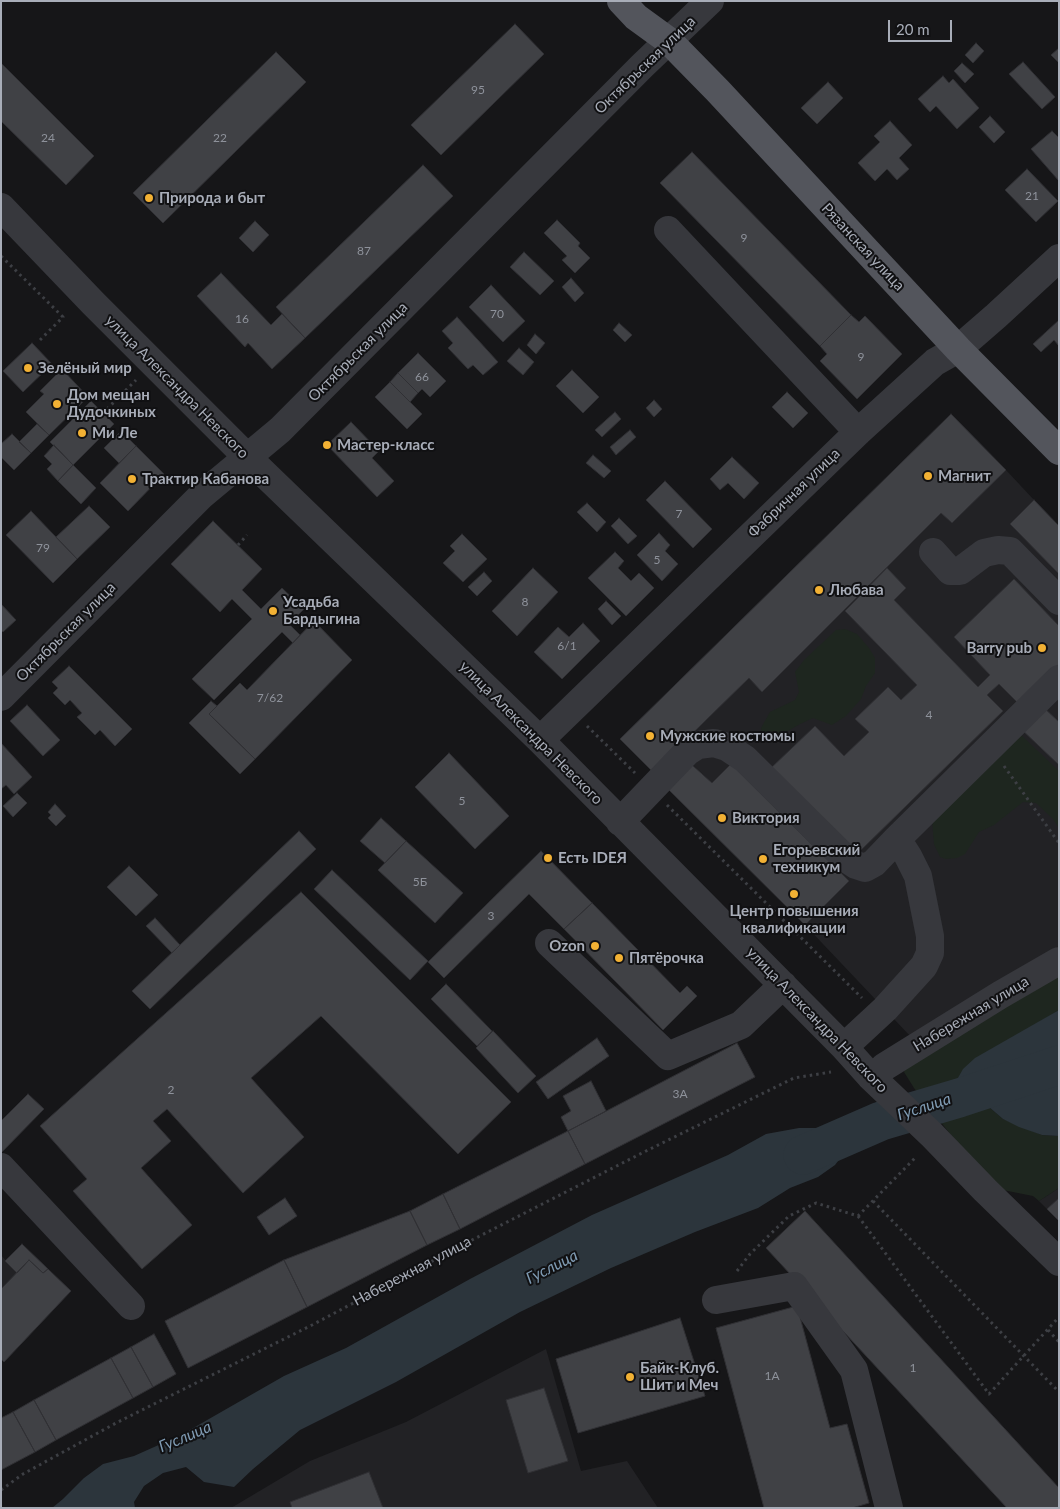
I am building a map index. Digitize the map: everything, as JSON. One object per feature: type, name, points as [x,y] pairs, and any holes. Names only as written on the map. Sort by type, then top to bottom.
[{"type":"main road","name":"Рязанская улица","points":[[621,1],[636,17],[669,41],[725,98],[958,349],[1059,451]]},
{"type":"main road","name":"Рязанская улица","points":[[645,1],[669,41]]},
{"type":"street","name":"Октябрьская улица","points":[[1,697],[202,495],[280,430],[710,1]]},
{"type":"street","name":"улица Александра Невского","points":[[1,207],[93,303],[247,457],[540,740],[844,1047],[881,1076],[932,1135],[1059,1262]]},
{"type":"street","points":[[668,230],[858,432]]},
{"type":"street","name":"Фабричная улица","points":[[540,740],[858,432],[935,362],[958,349],[1059,258]]},
{"type":"street","points":[[934,552],[950,571],[960,571],[984,553],[998,550],[1010,551],[1059,601]]},
{"type":"street","points":[[620,822],[688,752],[698,745],[714,743],[727,747],[745,759],[844,857],[856,866],[865,868],[874,863],[1059,679]]},
{"type":"street","points":[[844,1047],[879,1014],[924,966],[930,953],[930,936],[918,876],[897,839]]},
{"type":"street","points":[[549,942],[668,1056],[742,1025],[783,985]]},
{"type":"street","name":"Набережная улица","points":[[881,1076],[1000,995],[1059,961]]},
{"type":"street","points":[[1,1167],[131,1306]]},
{"type":"street","points":[[716,1300],[794,1286],[854,1370],[889,1508]]},
{"type":"path","points":[[1,256],[63,318],[39,341]]},
{"type":"path","points":[[107,409],[136,380]]},
{"type":"path","points":[[238,545],[247,535]]},
{"type":"path","points":[[571,710],[879,1014]]},
{"type":"path","points":[[990,746],[1059,843]]},
{"type":"path","name":"Набережная улица","points":[[1,1490],[23,1474],[116,1423],[312,1325],[642,1153],[794,1078],[831,1072]]},
{"type":"path","points":[[858,1216],[915,1158]]},
{"type":"path","points":[[873,1201],[1059,1392]]},
{"type":"path","points":[[716,1300],[750,1254],[789,1216],[816,1203],[858,1216],[989,1394],[1059,1317]]},
{"type":"path","points":[[1048,1330],[1059,1342]]},
{"type":"shaded area","points":[[1006,470],[1034,500],[1010,524],[1059,574],[1059,946],[911,1037],[805,925],[849,881],[731,764],[712,783],[692,764],[653,772],[749,678],[763,691],[941,513],[952,523]]},
{"type":"shaded area","points":[[845,629],[857,634],[875,658],[875,673],[866,686],[861,699],[846,716],[832,725],[813,718],[774,739],[767,739],[762,735],[761,728],[770,712],[795,700],[799,692],[795,672],[804,660],[836,630]]},
{"type":"shaded area","points":[[1018,732],[1059,771],[1059,828],[1053,819],[1036,803],[1023,802],[994,825],[979,832],[965,854],[957,858],[946,859],[940,857],[934,844],[932,820]]},
{"type":"shaded area","points":[[1059,969],[1059,1010],[1036,1024],[959,1098],[969,1107],[989,1107],[1003,1119],[1042,1135],[1059,1136],[1059,1188],[1039,1201],[1033,1196],[1003,1190],[966,1154],[914,1088],[904,1072],[906,1062]]},
{"type":"shaded area","points":[[1059,1188],[1059,1221],[1039,1201]]},
{"type":"shaded area","points":[[1,1255],[17,1273],[1,1289]]},
{"type":"shaded area","points":[[546,1349],[581,1471],[627,1461],[658,1508],[231,1508],[310,1461],[406,1422]]},
{"type":"water","points":[[1059,1010],[1059,1136],[1042,1135],[1019,1127],[1003,1119],[989,1107],[969,1107],[964,1104],[959,1098],[954,1085],[963,1069],[975,1058]]},
{"type":"water","points":[[799,1128],[834,1128],[856,1137],[835,1165],[818,1177],[790,1188],[758,1208],[695,1232],[611,1268],[520,1312],[396,1382],[300,1430],[234,1487],[204,1482],[186,1467],[163,1473],[144,1486],[134,1502],[135,1508],[52,1508],[84,1478],[103,1464],[134,1456],[181,1435],[284,1376],[346,1348],[470,1279],[592,1215],[728,1155],[766,1134]]},
{"type":"building","points":[[515,24],[544,54],[441,155],[411,125]]},
{"type":"building","points":[[976,43],[984,51],[973,63],[965,55]]},
{"type":"building","points":[[1059,48],[1059,63],[1051,55]]},
{"type":"building","points":[[276,52],[306,82],[163,223],[133,193]]},
{"type":"building","points":[[1023,62],[1055,97],[1042,109],[1009,74]]},
{"type":"building","points":[[1,63],[94,156],[66,185],[1,121]]},
{"type":"building","points":[[962,63],[974,74],[965,83],[954,71]]},
{"type":"building","points":[[943,76],[949,83],[953,79],[979,108],[957,129],[936,106],[930,112],[918,99]]},
{"type":"building","points":[[828,82],[843,98],[817,124],[801,108]]},
{"type":"building","points":[[990,116],[1005,132],[994,143],[979,127]]},
{"type":"building","points":[[890,121],[912,145],[899,158],[909,169],[897,180],[887,169],[875,181],[858,163],[880,142],[874,136]]},
{"type":"building","points":[[1052,131],[1059,138],[1059,181],[1031,149]]},
{"type":"building","points":[[692,152],[851,315],[820,346],[660,183]]},
{"type":"building","points":[[423,165],[453,196],[305,338],[276,307]]},
{"type":"building","points":[[1027,169],[1058,201],[1036,222],[1005,190]]},
{"type":"building","points":[[557,220],[580,243],[578,246],[590,258],[575,273],[562,260],[567,256],[544,233]]},
{"type":"building","points":[[255,221],[269,235],[253,252],[239,238]]},
{"type":"building","points":[[524,252],[554,281],[540,295],[510,267]]},
{"type":"building","points":[[221,273],[271,325],[282,314],[305,338],[272,369],[248,343],[245,347],[197,296]]},
{"type":"building","points":[[571,278],[584,293],[575,302],[562,287]]},
{"type":"building","points":[[491,285],[525,321],[503,342],[469,307]]},
{"type":"building","points":[[851,315],[859,322],[865,316],[902,354],[857,399],[820,361],[827,354],[820,346]]},
{"type":"building","points":[[457,317],[498,362],[483,375],[473,365],[468,369],[448,348],[453,343],[442,331]]},
{"type":"building","points":[[1059,320],[1059,346],[1054,340],[1041,352],[1033,344]]},
{"type":"building","points":[[619,323],[632,335],[625,342],[613,330]]},
{"type":"building","points":[[535,334],[545,343],[536,354],[527,345]]},
{"type":"building","name":"Зелёный мир","points":[[32,343],[52,364],[23,392],[3,371]]},
{"type":"building","points":[[519,348],[534,362],[523,375],[507,361]]},
{"type":"building","points":[[418,353],[446,381],[430,397],[422,389],[418,393],[398,373]]},
{"type":"building","name":"Дом мещан Дудочкиных","points":[[62,369],[88,397],[49,435],[26,412],[44,394],[40,391]]},
{"type":"building","points":[[572,370],[599,397],[583,413],[556,386]]},
{"type":"building","points":[[398,373],[418,393],[410,402],[390,382]]},
{"type":"building","points":[[390,382],[422,414],[407,429],[375,397]]},
{"type":"building","points":[[787,392],[808,413],[793,428],[772,407]]},
{"type":"building","points":[[654,400],[662,409],[654,417],[646,408]]},
{"type":"building","name":"Ми Ле","points":[[91,401],[114,424],[73,465],[50,442]]},
{"type":"building","points":[[615,412],[621,419],[602,437],[595,430]]},
{"type":"building","name":"Любава","points":[[951,414],[1006,470],[952,523],[941,513],[762,692],[749,678],[653,772],[620,739]]},
{"type":"building","points":[[351,422],[379,451],[372,458],[394,481],[377,497],[327,445]]},
{"type":"building","points":[[37,424],[49,435],[31,453],[19,442]]},
{"type":"building","points":[[630,430],[636,437],[616,455],[610,447]]},
{"type":"building","points":[[121,431],[136,446],[119,463],[104,448]]},
{"type":"building","points":[[12,434],[31,453],[14,470],[1,457],[1,444]]},
{"type":"building","points":[[54,445],[73,465],[58,481],[47,469],[52,464],[44,456]]},
{"type":"building","name":"Трактир Кабанова","points":[[136,446],[164,474],[128,511],[100,483]]},
{"type":"building","points":[[593,455],[611,471],[604,478],[586,463]]},
{"type":"building","points":[[732,457],[759,483],[744,499],[728,483],[720,490],[710,479]]},
{"type":"building","points":[[73,465],[96,488],[81,504],[58,481]]},
{"type":"building","points":[[665,481],[712,529],[693,548],[646,500]]},
{"type":"building","points":[[1034,500],[1059,526],[1059,574],[1010,524]]},
{"type":"building","points":[[587,503],[606,522],[597,532],[577,512]]},
{"type":"building","points":[[89,506],[110,527],[77,559],[56,537]]},
{"type":"building","points":[[31,511],[77,559],[53,583],[6,535]]},
{"type":"building","points":[[619,518],[637,536],[628,544],[611,526]]},
{"type":"building","name":"Усадьба Бардыгина","points":[[213,521],[262,569],[242,590],[261,609],[282,588],[304,609],[289,624],[300,635],[293,643],[282,632],[214,700],[192,679],[252,619],[232,599],[220,612],[171,564]]},
{"type":"building","points":[[659,533],[670,545],[665,551],[678,564],[662,581],[637,555]]},
{"type":"building","points":[[462,534],[487,559],[463,582],[443,563],[455,551],[450,546]]},
{"type":"building","points":[[615,552],[624,561],[618,568],[631,581],[639,573],[654,588],[626,616],[588,578]]},
{"type":"building","points":[[533,568],[558,592],[517,636],[492,611]]},
{"type":"building","points":[[887,568],[906,588],[894,600],[978,687],[990,675],[954,637],[1014,579],[1059,626],[1059,664],[1018,703],[999,684],[987,695],[1003,711],[856,855],[771,768],[815,726],[844,756],[869,732],[855,719],[888,687],[901,700],[917,685],[845,611]]},
{"type":"building","points":[[484,572],[492,581],[477,596],[468,587]]},
{"type":"building","points":[[606,601],[621,616],[612,625],[598,609]]},
{"type":"building","points":[[1,604],[16,620],[3,632],[1,630]]},
{"type":"building","points":[[314,621],[352,660],[255,759],[209,714],[240,683],[247,690]]},
{"type":"building","points":[[583,623],[600,641],[562,679],[534,652],[558,627],[569,637]]},
{"type":"building","points":[[69,666],[132,729],[115,746],[100,730],[95,735],[77,717],[82,713],[70,700],[65,705],[53,693],[58,688],[52,682]]},
{"type":"building","points":[[211,701],[217,706],[209,714],[255,759],[240,774],[189,723]]},
{"type":"building","points":[[27,705],[60,740],[43,756],[10,721]]},
{"type":"building","points":[[1041,705],[1059,722],[1059,765],[1019,727]]},
{"type":"building","points":[[1,743],[32,777],[14,794],[6,785],[1,789]]},
{"type":"building","points":[[449,753],[509,816],[475,849],[415,787]]},
{"type":"building","points":[[691,764],[712,783],[731,764],[849,881],[805,925],[667,788]]},
{"type":"building","points":[[17,793],[27,803],[13,817],[3,806]]},
{"type":"building","points":[[55,804],[66,816],[56,826],[48,818],[51,815],[48,812]]},
{"type":"building","points":[[381,818],[406,841],[385,863],[360,841]]},
{"type":"building","points":[[299,831],[316,849],[150,1009],[132,991]]},
{"type":"building","points":[[406,841],[463,893],[435,923],[378,870]]},
{"type":"building","points":[[541,851],[592,903],[564,929],[529,894],[444,978],[428,962]]},
{"type":"building","points":[[129,866],[158,895],[136,916],[107,887]]},
{"type":"building","points":[[332,870],[428,961],[410,980],[314,889]]},
{"type":"building","points":[[301,892],[511,1102],[458,1154],[321,1016],[251,1078],[304,1137],[243,1193],[167,1109],[153,1121],[171,1141],[141,1168],[192,1225],[142,1269],[73,1191],[87,1179],[40,1126]]},
{"type":"building","name":"Пятёрочка","points":[[592,903],[680,993],[687,986],[697,996],[663,1030],[564,929]]},
{"type":"building","points":[[155,918],[180,945],[172,953],[146,926]]},
{"type":"building","points":[[446,984],[492,1031],[477,1046],[431,999]]},
{"type":"building","points":[[493,1031],[536,1076],[518,1093],[476,1048]]},
{"type":"building","points":[[597,1038],[609,1056],[548,1099],[536,1082]]},
{"type":"building","points":[[737,1043],[755,1077],[585,1164],[568,1131]]},
{"type":"building","points":[[591,1081],[606,1111],[568,1131],[561,1117],[571,1111],[563,1096]]},
{"type":"building","points":[[28,1094],[44,1109],[1,1153],[1,1121]]},
{"type":"building","points":[[568,1131],[585,1164],[460,1229],[443,1194]]},
{"type":"building","points":[[443,1194],[460,1229],[427,1245],[410,1211]]},
{"type":"building","points":[[285,1198],[297,1216],[269,1235],[257,1217]]},
{"type":"building","points":[[1059,1198],[1059,1221],[1047,1209]]},
{"type":"building","points":[[410,1211],[427,1245],[307,1307],[284,1260]]},
{"type":"building","points":[[805,1211],[1059,1488],[1059,1508],[1007,1508],[766,1248]]},
{"type":"building","points":[[22,1244],[48,1269],[43,1273],[29,1260],[17,1273],[5,1261]]},
{"type":"building","points":[[29,1260],[43,1273],[48,1269],[71,1291],[4,1362],[1,1359],[1,1289]]},
{"type":"building","points":[[284,1260],[307,1307],[188,1368],[165,1321]]},
{"type":"building","points":[[797,1306],[830,1428],[847,1424],[869,1503],[852,1508],[764,1508],[716,1328]]},
{"type":"building","name":"Байк-Клуб. Шит и Меч","points":[[680,1318],[705,1396],[578,1433],[556,1359]]},
{"type":"building","points":[[154,1334],[176,1374],[153,1387],[131,1347]]},
{"type":"building","points":[[131,1347],[153,1387],[133,1398],[111,1358]]},
{"type":"building","points":[[111,1358],[133,1398],[56,1440],[34,1400]]},
{"type":"building","points":[[544,1388],[568,1461],[528,1473],[506,1400]]},
{"type":"building","points":[[34,1400],[56,1440],[35,1452],[13,1412]]},
{"type":"building","points":[[13,1412],[35,1452],[1,1470],[1,1418]]},
{"type":"building","points":[[369,1472],[383,1508],[292,1508],[290,1502]]},
{"type":"waterway","name":"Гуслица","points":[[803,1155],[881,1121],[1059,1065]]},
{"type":"place","name":"Природа и быт","points":[[149,198]]},
{"type":"place","name":"Зелёный мир","points":[[28,368]]},
{"type":"place","name":"Дом мещан Дудочкиных","points":[[57,404]]},
{"type":"place","name":"Ми Ле","points":[[82,433]]},
{"type":"place","name":"Мастер-класс","points":[[327,445]]},
{"type":"place","name":"Магнит","points":[[928,476]]},
{"type":"place","name":"Трактир Кабанова","points":[[132,479]]},
{"type":"place","name":"Любава","points":[[819,590]]},
{"type":"place","name":"Усадьба Бардыгина","points":[[273,611]]},
{"type":"place","name":"Barry pub","points":[[1042,648]]},
{"type":"place","name":"Мужские костюмы","points":[[650,736]]},
{"type":"place","name":"Виктория","points":[[722,818]]},
{"type":"place","name":"Есть IDЕЯ","points":[[548,858]]},
{"type":"place","name":"Егорьевский техникум","points":[[763,859]]},
{"type":"place","name":"Центр повышения квалификации","points":[[794,894]]},
{"type":"place","name":"Ozon","points":[[595,946]]},
{"type":"place","name":"Пятёрочка","points":[[619,958]]},
{"type":"place","name":"Байк-Клуб. Шит и Меч","points":[[630,1377]]}]
